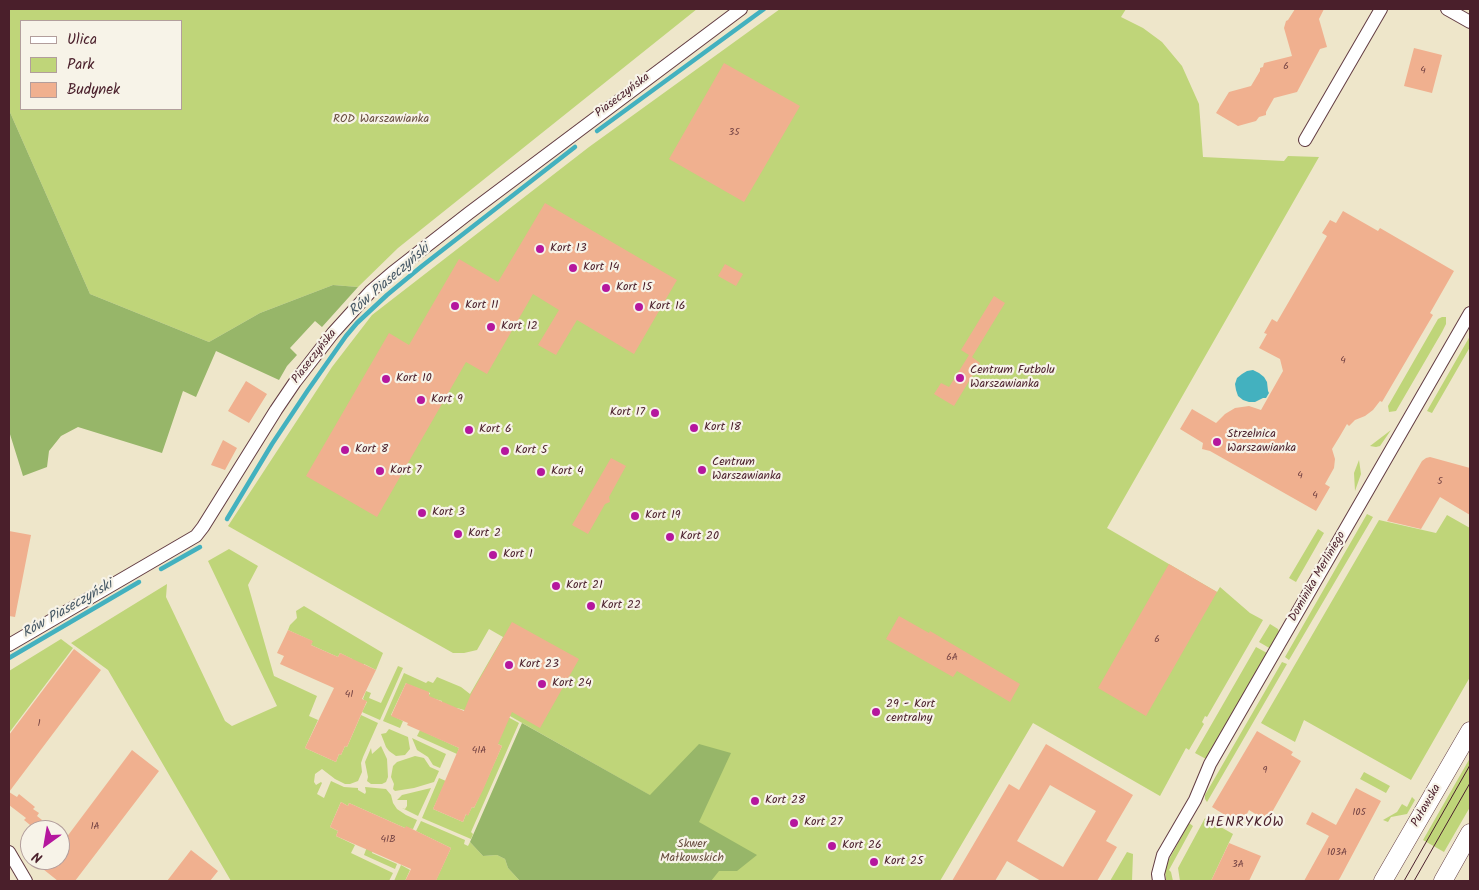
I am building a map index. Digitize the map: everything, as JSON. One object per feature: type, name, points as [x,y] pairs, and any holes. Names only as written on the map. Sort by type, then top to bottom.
[{"type":"main road","name":"Puławska","points":[[1383,881],[1470,731]]},
{"type":"main road","points":[[1443,881],[1470,833]]},
{"type":"street","name":"Piaseczyńska","points":[[9,645],[196,536],[295,382],[333,333],[371,292],[491,196],[741,9]]},
{"type":"street","points":[[1306,140],[1380,9]]},
{"type":"street","points":[[1447,9],[1470,22]]},
{"type":"street","name":"Dominika Merliniego","points":[[1159,881],[1160,864],[1195,800],[1215,755],[1470,313]]},
{"type":"street","points":[[9,852],[26,881]]},
{"type":"green space","name":"ROD Warszawianka","points":[[9,9],[697,9],[398,248],[358,287],[333,285],[260,313],[209,342],[90,294],[9,110]]},
{"type":"green space","name":"Centrum Warszawianka","points":[[780,9],[1126,9],[1121,17],[1143,28],[1162,42],[1182,66],[1199,104],[1203,157],[1284,161],[1288,156],[1319,157],[1107,528],[1217,592],[1220,587],[1250,613],[1263,620],[1207,717],[1205,716],[1202,722],[1204,724],[1189,750],[1186,748],[1160,796],[1033,723],[940,881],[670,881],[669,806],[471,694],[473,698],[519,723],[471,832],[473,834],[471,839],[422,818],[439,778],[446,781],[433,809],[463,822],[466,814],[468,815],[472,807],[474,808],[502,746],[464,710],[457,708],[456,710],[442,704],[442,701],[428,697],[430,693],[406,683],[391,715],[403,721],[400,728],[383,721],[404,673],[426,683],[428,681],[433,683],[437,677],[461,687],[470,694],[503,637],[489,629],[477,650],[453,653],[228,526],[332,367],[372,315],[589,147]]},
{"type":"green space","points":[[9,110],[90,294],[209,342],[260,313],[333,285],[358,287],[322,327],[315,321],[290,348],[297,355],[287,366],[279,380],[216,351],[196,397],[183,391],[162,453],[78,427],[61,436],[49,451],[47,467],[23,476],[9,431]]},
{"type":"green space","points":[[1446,317],[1446,324],[1442,332],[1396,411],[1389,412],[1388,406],[1438,319]]},
{"type":"green space","points":[[1470,336],[1470,347],[1432,413],[1427,411]]},
{"type":"green space","points":[[1391,430],[1380,446],[1370,446]]},
{"type":"green space","points":[[1359,460],[1361,474],[1355,491],[1354,473]]},
{"type":"green space","points":[[1367,514],[1373,517],[1289,660],[1285,657]]},
{"type":"green space","points":[[1447,515],[1470,528],[1470,677],[1411,780],[1304,720],[1295,742],[1261,723],[1379,520],[1436,533]]},
{"type":"green space","points":[[1318,529],[1324,533],[1296,582],[1289,578]]},
{"type":"green space","points":[[229,549],[258,566],[248,585],[274,676],[317,696],[309,716],[318,720],[305,748],[336,762],[339,754],[341,755],[345,746],[347,747],[361,715],[378,723],[363,757],[361,763],[362,772],[358,781],[345,784],[322,769],[315,774],[314,782],[316,785],[322,783],[317,794],[324,798],[331,781],[344,787],[358,788],[358,790],[365,794],[365,787],[386,789],[397,809],[417,820],[413,829],[405,828],[349,803],[348,806],[341,802],[340,804],[330,827],[338,831],[336,836],[355,845],[351,853],[393,873],[389,881],[231,881],[108,670],[71,643],[167,584],[166,597],[225,721],[232,726],[277,706],[208,561]]},
{"type":"green space","points":[[304,606],[383,653],[376,670],[364,664],[362,668],[352,659],[340,653],[338,657],[311,645],[312,641],[288,630],[297,618],[296,611]]},
{"type":"green space","points":[[1270,624],[1278,629],[1279,632],[1271,649],[1259,642]]},
{"type":"green space","points":[[61,639],[73,648],[9,733],[9,671]]},
{"type":"green space","points":[[1256,647],[1267,653],[1206,759],[1195,753]]},
{"type":"green space","points":[[1282,662],[1287,664],[1207,802],[1205,795]]},
{"type":"green space","points":[[398,666],[403,668],[380,720],[362,712],[367,702],[363,699],[366,691],[371,693],[369,698],[381,703]]},
{"type":"green space","name":"Skwer Małkowskich","points":[[522,723],[650,795],[699,744],[731,753],[699,822],[757,855],[737,871],[719,871],[711,881],[520,881],[508,868],[505,859],[497,855],[483,856],[470,842]]},
{"type":"green space","points":[[389,729],[408,737],[410,749],[405,755],[396,756],[386,747],[381,734],[386,733]]},
{"type":"green space","points":[[420,730],[459,748],[457,754],[417,736]]},
{"type":"green space","points":[[412,738],[446,754],[440,768],[433,765],[428,757],[417,750]]},
{"type":"green space","points":[[381,746],[387,759],[388,777],[386,782],[382,784],[371,784],[367,781],[365,762],[371,748],[372,754]]},
{"type":"green space","points":[[415,756],[424,758],[430,767],[439,771],[434,782],[395,791],[391,777],[393,766],[397,762]]},
{"type":"green space","points":[[1470,758],[1470,807],[1444,852],[1423,840]]},
{"type":"green space","points":[[1364,772],[1390,786],[1386,793],[1360,779]]},
{"type":"green space","points":[[431,788],[418,816],[402,808],[405,809],[407,806],[407,800],[397,800],[402,795]]},
{"type":"green space","points":[[1412,797],[1415,800],[1407,814],[1391,817],[1388,822],[1383,820],[1397,812],[1402,804],[1407,807]]},
{"type":"green space","points":[[1205,818],[1233,834],[1211,881],[1180,881],[1178,868]]},
{"type":"green space","points":[[421,821],[465,840],[464,844],[468,846],[470,842],[483,856],[497,855],[505,859],[508,868],[520,881],[436,880],[451,848],[416,831]]},
{"type":"green space","points":[[1189,823],[1193,826],[1169,870],[1173,881],[1166,881],[1165,870],[1167,863]]},
{"type":"green space","points":[[367,847],[373,850],[372,853],[397,864],[395,869],[364,855]]},
{"type":"green space","points":[[1127,852],[1133,854],[1132,881],[1110,881]]},
{"type":"green space","points":[[401,865],[410,870],[405,881],[394,881]]},
{"type":"water","points":[[1253,370],[1264,377],[1269,393],[1266,398],[1249,402],[1238,396],[1235,384],[1237,378],[1242,374]]},
{"type":"building","points":[[1295,9],[1324,9],[1319,19],[1327,47],[1320,49],[1297,92],[1274,98],[1266,115],[1259,117],[1256,121],[1238,126],[1216,113],[1229,92],[1251,86],[1264,63],[1292,56],[1284,28],[1286,21]]},
{"type":"building","points":[[1414,48],[1442,55],[1432,93],[1404,86]]},
{"type":"building","points":[[724,63],[800,106],[744,202],[669,159]]},
{"type":"building","points":[[545,203],[677,280],[634,354],[577,320],[556,355],[538,345],[559,310],[533,294],[487,374],[466,362],[377,517],[306,476],[389,333],[409,345],[459,259],[498,282]]},
{"type":"building","points":[[1343,211],[1378,231],[1380,228],[1454,271],[1430,313],[1433,315],[1382,402],[1380,401],[1365,416],[1355,420],[1349,426],[1347,424],[1332,449],[1335,459],[1334,468],[1325,484],[1330,487],[1316,511],[1210,451],[1202,449],[1203,443],[1180,429],[1192,409],[1216,423],[1235,408],[1249,406],[1261,410],[1283,371],[1280,359],[1259,348],[1267,334],[1264,333],[1272,319],[1277,322],[1327,236],[1322,233],[1330,220],[1336,223]]},
{"type":"building","points":[[725,264],[743,274],[736,286],[718,276]]},
{"type":"building","points":[[994,296],[1005,303],[972,357],[980,363],[954,406],[934,394],[941,383],[949,387],[969,355],[961,350]]},
{"type":"building","points":[[246,381],[267,394],[249,423],[228,411]]},
{"type":"building","points":[[223,440],[237,448],[225,470],[211,465]]},
{"type":"building","points":[[1430,457],[1470,468],[1470,515],[1440,497],[1421,529],[1387,521],[1422,461]]},
{"type":"building","points":[[611,458],[626,466],[609,497],[610,502],[605,504],[588,534],[572,525]]},
{"type":"building","points":[[9,531],[31,535],[15,617],[9,616]]},
{"type":"building","points":[[1169,564],[1217,592],[1146,716],[1098,688]]},
{"type":"building","points":[[899,616],[929,633],[930,631],[1020,684],[1010,702],[957,671],[953,677],[886,639]]},
{"type":"building","points":[[512,622],[579,659],[540,728],[512,712],[498,744],[502,746],[483,790],[474,808],[472,807],[468,816],[466,814],[463,822],[433,809],[459,748],[391,716],[406,683],[429,692],[429,696],[464,711],[471,694]]},
{"type":"building","points":[[288,630],[313,641],[311,645],[338,657],[340,653],[376,670],[362,699],[367,701],[347,747],[345,746],[341,755],[339,754],[336,762],[305,748],[334,688],[280,664],[284,656],[277,653]]},
{"type":"building","points":[[74,649],[101,670],[9,792],[9,735]]},
{"type":"building","points":[[1257,731],[1293,752],[1291,755],[1301,761],[1267,821],[1249,810],[1241,825],[1212,807]]},
{"type":"building","points":[[1046,744],[1133,795],[1106,841],[1117,847],[1097,881],[1041,881],[1007,861],[995,881],[952,881],[1009,784],[1019,790]],"holes":[[[1050,785],[1096,811],[1063,867],[1017,841]]]},
{"type":"building","points":[[132,750],[159,771],[75,881],[58,881],[44,870],[70,870],[70,833]]},
{"type":"building","points":[[1356,788],[1381,801],[1340,878],[1338,881],[1304,881],[1329,836],[1306,824],[1312,812],[1336,825]]},
{"type":"building","points":[[9,792],[17,797],[19,794],[35,807],[33,809],[39,813],[37,816],[42,820],[24,820],[26,818],[9,805]]},
{"type":"building","points":[[341,802],[348,806],[349,803],[405,828],[406,826],[451,848],[436,881],[405,881],[411,869],[336,836],[338,831],[330,827]]},
{"type":"building","points":[[1229,843],[1261,856],[1249,881],[1211,881]]},
{"type":"building","points":[[191,850],[218,871],[210,881],[167,881]]},
{"type":"waterway","name":"Rów Piaseczyński","points":[[597,131],[764,9]]},
{"type":"waterway","name":"Rów Piaseczyński","points":[[227,519],[272,444],[308,390],[357,323],[422,266],[575,147]]},
{"type":"waterway","name":"Rów Piaseczyński","points":[[161,569],[200,547]]},
{"type":"waterway","name":"Rów Piaseczyński","points":[[9,658],[139,582]]},
{"type":"tram line","points":[[1404,881],[1470,765]]},
{"type":"tram line","points":[[1414,881],[1470,783]]},
{"type":"place","name":"Kort 13","points":[[540,249]]},
{"type":"place","name":"Kort 14","points":[[573,268]]},
{"type":"place","name":"Kort 15","points":[[606,288]]},
{"type":"place","name":"Kort 11","points":[[455,306]]},
{"type":"place","name":"Kort 16","points":[[639,307]]},
{"type":"place","name":"Kort 12","points":[[491,327]]},
{"type":"place","name":"Centrum Futbolu Warszawianka","points":[[960,378]]},
{"type":"place","name":"Kort 10","points":[[386,379]]},
{"type":"place","name":"Kort 9","points":[[421,400]]},
{"type":"place","name":"Kort 17","points":[[655,413]]},
{"type":"place","name":"Kort 18","points":[[694,428]]},
{"type":"place","name":"Kort 6","points":[[469,430]]},
{"type":"place","name":"Strzelnica Warszawianka","points":[[1217,442]]},
{"type":"place","name":"Kort 8","points":[[345,450]]},
{"type":"place","name":"Kort 5","points":[[505,451]]},
{"type":"place","name":"Centrum Warszawianka","points":[[702,470]]},
{"type":"place","name":"Kort 7","points":[[380,471]]},
{"type":"place","name":"Kort 4","points":[[541,472]]},
{"type":"place","name":"Kort 3","points":[[422,513]]},
{"type":"place","name":"Kort 19","points":[[635,516]]},
{"type":"place","name":"Kort 2","points":[[458,534]]},
{"type":"place","name":"Kort 20","points":[[670,537]]},
{"type":"place","name":"Kort 1","points":[[493,555]]},
{"type":"place","name":"Kort 21","points":[[556,586]]},
{"type":"place","name":"Kort 22","points":[[591,606]]},
{"type":"place","name":"Kort 23","points":[[509,665]]},
{"type":"place","name":"Kort 24","points":[[542,684]]},
{"type":"place","name":"29 - Kort centralny","points":[[876,712]]},
{"type":"place","name":"Kort 28","points":[[755,801]]},
{"type":"place","name":"Kort 27","points":[[794,823]]},
{"type":"place","name":"Kort 26","points":[[832,846]]},
{"type":"place","name":"Kort 25","points":[[874,862]]},
{"type":"district","name":"HENRYKÓW","points":[[1245,824]]}]
